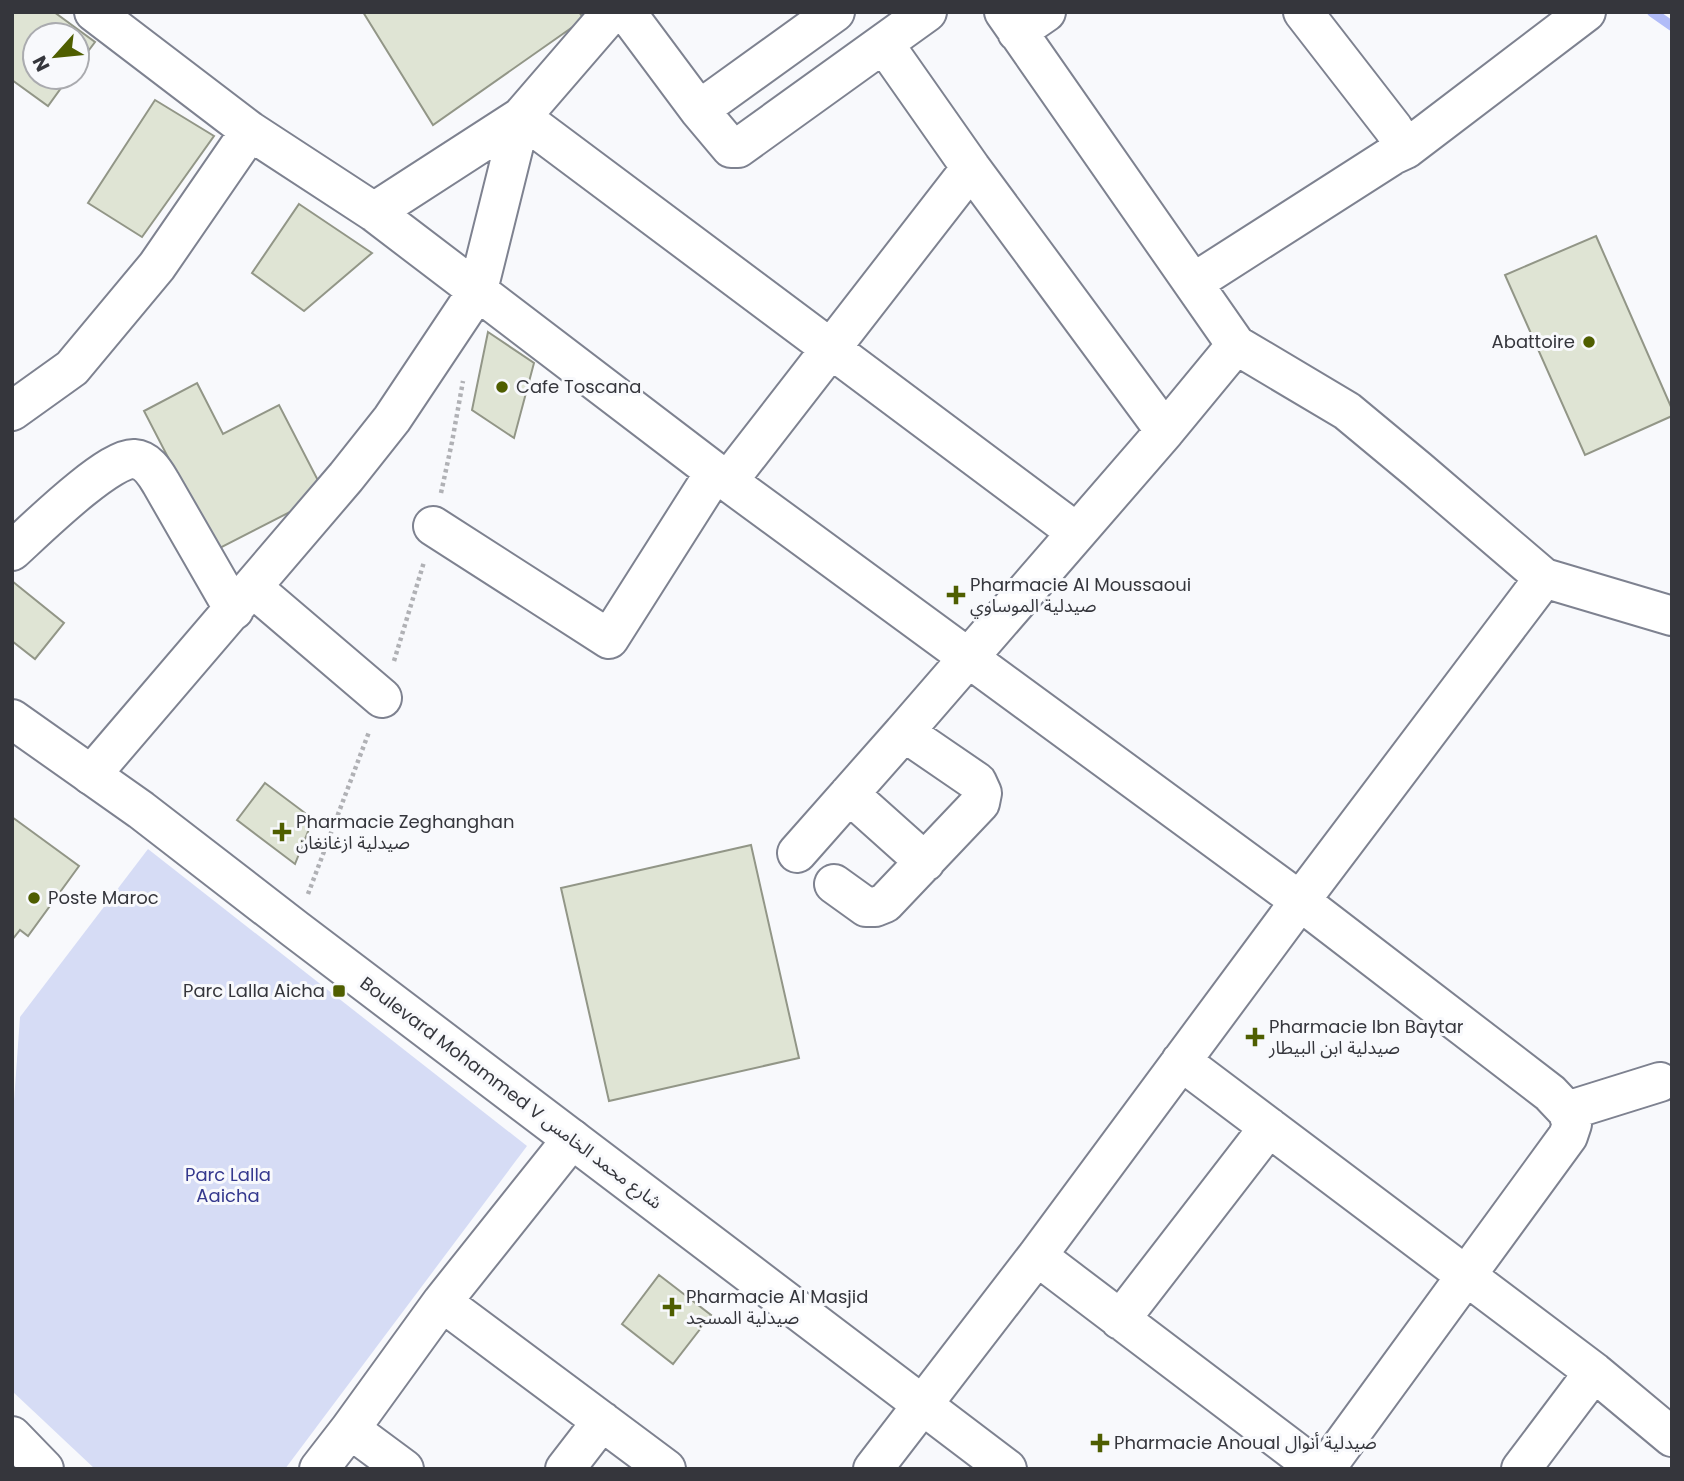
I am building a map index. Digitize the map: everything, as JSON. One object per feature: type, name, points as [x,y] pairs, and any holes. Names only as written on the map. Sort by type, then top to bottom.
[{"type":"street","points":[[94,12],[250,131],[374,212],[721,477],[1300,901],[1550,1093],[1567,1111],[1572,1124],[1568,1136],[1325,1469]]},
{"type":"street","points":[[699,110],[835,12]]},
{"type":"street","points":[[374,212],[521,117],[615,13],[727,146],[738,148],[927,12]]},
{"type":"street","points":[[1193,283],[1406,149],[1586,12]]},
{"type":"street","points":[[1022,19],[1236,345],[1347,411],[1544,578],[1672,616]]},
{"type":"street","points":[[1321,19],[1406,149]]},
{"type":"street","points":[[884,44],[1165,431]]},
{"type":"street","points":[[91,775],[346,477],[392,419],[478,290],[521,117]]},
{"type":"street","points":[[521,117],[1076,532]]},
{"type":"street","points":[[12,411],[72,368],[156,266],[250,131]]},
{"type":"street","points":[[433,526],[609,639],[721,477],[831,349],[971,167]]},
{"type":"street","points":[[797,853],[1165,431],[1236,345]]},
{"type":"street","points":[[12,551],[78,492],[112,466],[131,458],[139,459],[152,469],[243,599],[382,698]]},
{"type":"street","points":[[873,1469],[1037,1256],[1544,578]]},
{"type":"street","name":"Boulevard Mohammed V شارع محمد الخامس","points":[[12,719],[141,810],[1007,1469]]},
{"type":"street","points":[[834,884],[866,907],[885,903],[980,803],[982,793],[977,782],[904,732]]},
{"type":"street","points":[[849,794],[925,862]]},
{"type":"street","points":[[1181,1061],[1594,1372],[1672,1437]]},
{"type":"street","points":[[1567,1111],[1668,1089]]},
{"type":"street","points":[[1120,1320],[1269,1127]]},
{"type":"street","points":[[319,1469],[442,1302],[572,1139]]},
{"type":"street","points":[[1037,1256],[1318,1469]]},
{"type":"street","points":[[442,1302],[666,1469]]},
{"type":"street","points":[[1521,1469],[1594,1372]]},
{"type":"street","points":[[565,1469],[602,1421]]},
{"type":"street","points":[[350,1429],[404,1469]]},
{"type":"street","points":[[12,1436],[44,1469]]},
{"type":"path","points":[[295,929],[345,794]]},
{"type":"green space","name":"Parc Lalla Aaicha","points":[[148,849],[527,1146],[285,1469],[95,1469],[12,1391],[12,1129],[20,1017]]},
{"type":"building","points":[[12,12],[54,12],[66,21],[21,21],[21,86],[12,80]]},
{"type":"building","points":[[363,12],[579,12],[584,19],[433,125]]},
{"type":"building","points":[[27,91],[59,91],[48,106]]},
{"type":"building","points":[[155,100],[214,136],[142,237],[88,203]]},
{"type":"building","points":[[299,204],[372,253],[304,311],[252,273]]},
{"type":"building","name":"Abattoire","points":[[1596,236],[1672,409],[1672,416],[1585,455],[1505,275]]},
{"type":"building","name":"Cafe Toscana","points":[[488,332],[534,363],[514,438],[472,410]]},
{"type":"building","points":[[197,383],[223,434],[279,405],[325,494],[216,550],[144,411]]},
{"type":"building","points":[[12,581],[64,623],[35,659],[12,641]]},
{"type":"building","points":[[265,783],[313,819],[295,864],[237,820]]},
{"type":"building","name":"Poste Maroc","points":[[12,817],[79,866],[28,936],[20,930],[12,940]]},
{"type":"building","points":[[751,845],[799,1058],[609,1101],[561,888]]},
{"type":"building","points":[[659,1275],[711,1315],[673,1364],[622,1324]]},
{"type":"waterway","points":[[1652,12],[1672,26]]},
{"type":"place","name":"Abattoire","points":[[1589,342]]},
{"type":"place","name":"Cafe Toscana","points":[[502,387]]},
{"type":"place","name":"Pharmacie Al Moussaoui صيدلية الموساوي","points":[[956,595]]},
{"type":"place","name":"Pharmacie Zeghanghan صيدلية ازغانغان","points":[[282,832]]},
{"type":"place","name":"Poste Maroc","points":[[34,898]]},
{"type":"place","name":"Parc Lalla Aicha","points":[[339,991]]},
{"type":"place","name":"Pharmacie Ibn Baytar صيدلية ابن البيطار","points":[[1255,1037]]},
{"type":"place","name":"Pharmacie Al Masjid صيدلية المسجد","points":[[672,1307]]},
{"type":"place","name":"Pharmacie Anoual صيدلية أنوال","points":[[1100,1443]]}]
